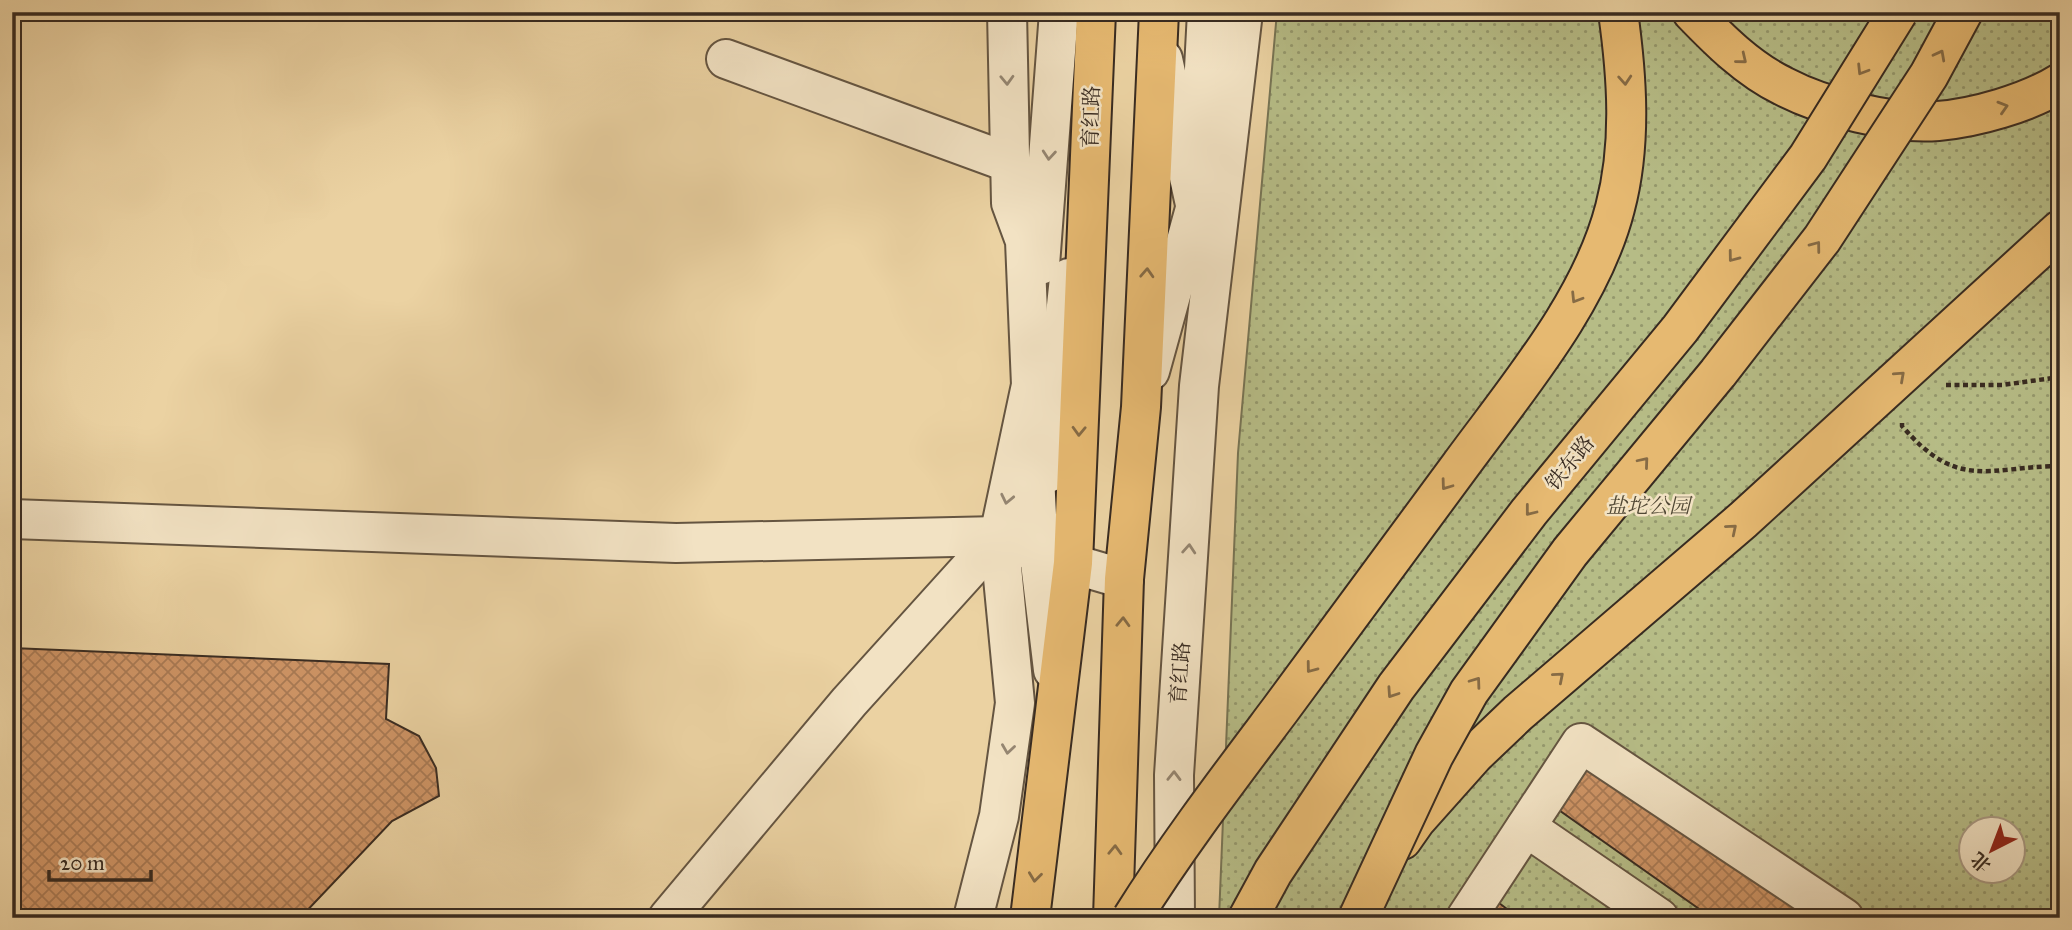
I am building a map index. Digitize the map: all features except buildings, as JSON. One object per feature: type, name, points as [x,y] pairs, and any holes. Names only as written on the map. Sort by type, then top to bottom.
[{"type":"highway","points":[[1132,918],[1196,823],[1531,369],[1582,289],[1601,249],[1616,207],[1623,155],[1627,103],[1618,12]]},
{"type":"highway","points":[[1692,12],[1730,49],[1781,86],[1847,110],[1912,121],[1939,121],[2011,105],[2060,83]]},
{"type":"highway","name":"铁东路","points":[[1248,918],[1273,872],[1396,687],[1529,512],[1680,329],[1808,157],[1898,12]]},
{"type":"highway","points":[[1358,918],[1434,755],[1469,692],[1570,552],[1718,373],[1822,239],[1929,75],[1963,12]]},
{"type":"highway","name":"育红路","points":[[1113,918],[1124,579],[1141,407],[1159,26]]},
{"type":"highway","name":"育红路","points":[[1030,918],[1057,700],[1056,558],[1077,27]]},
{"type":"highway","points":[[1380,870],[1416,820],[1474,755],[1518,713],[1743,520],[2060,230]]},
{"type":"street","name":"育红路","points":[[973,918],[999,816],[1015,703],[1056,558],[1031,385],[1025,240],[1011,203],[1007,12]]},
{"type":"street","name":"育红路","points":[[1175,918],[1174,775],[1199,386],[1230,37],[1207,12]]},
{"type":"street","name":"育红路","points":[[1159,26],[1196,205],[1199,386]]},
{"type":"street","name":"育红路","points":[[1015,703],[999,536],[1031,385],[1077,27]]},
{"type":"street","name":"育红路","points":[[1141,407],[1196,205],[1230,37]]},
{"type":"street","points":[[726,59],[1010,163]]},
{"type":"street","points":[[12,519],[676,544],[999,536],[1056,558],[1124,579]]},
{"type":"street","points":[[668,918],[849,702],[999,536]]},
{"type":"street","points":[[1466,918],[1581,743],[1831,914]]},
{"type":"street","points":[[1526,827],[1658,918]]},
{"type":"path","points":[[1937,389],[1947,385],[2002,385],[2060,377]]},
{"type":"path","points":[[1904,417],[1902,426],[1916,443],[1940,461],[1967,472],[2060,466]]},
{"type":"green space","name":"盐坨公园","points":[[1277,12],[2060,12],[2060,918],[1219,918],[1238,453]]}]
